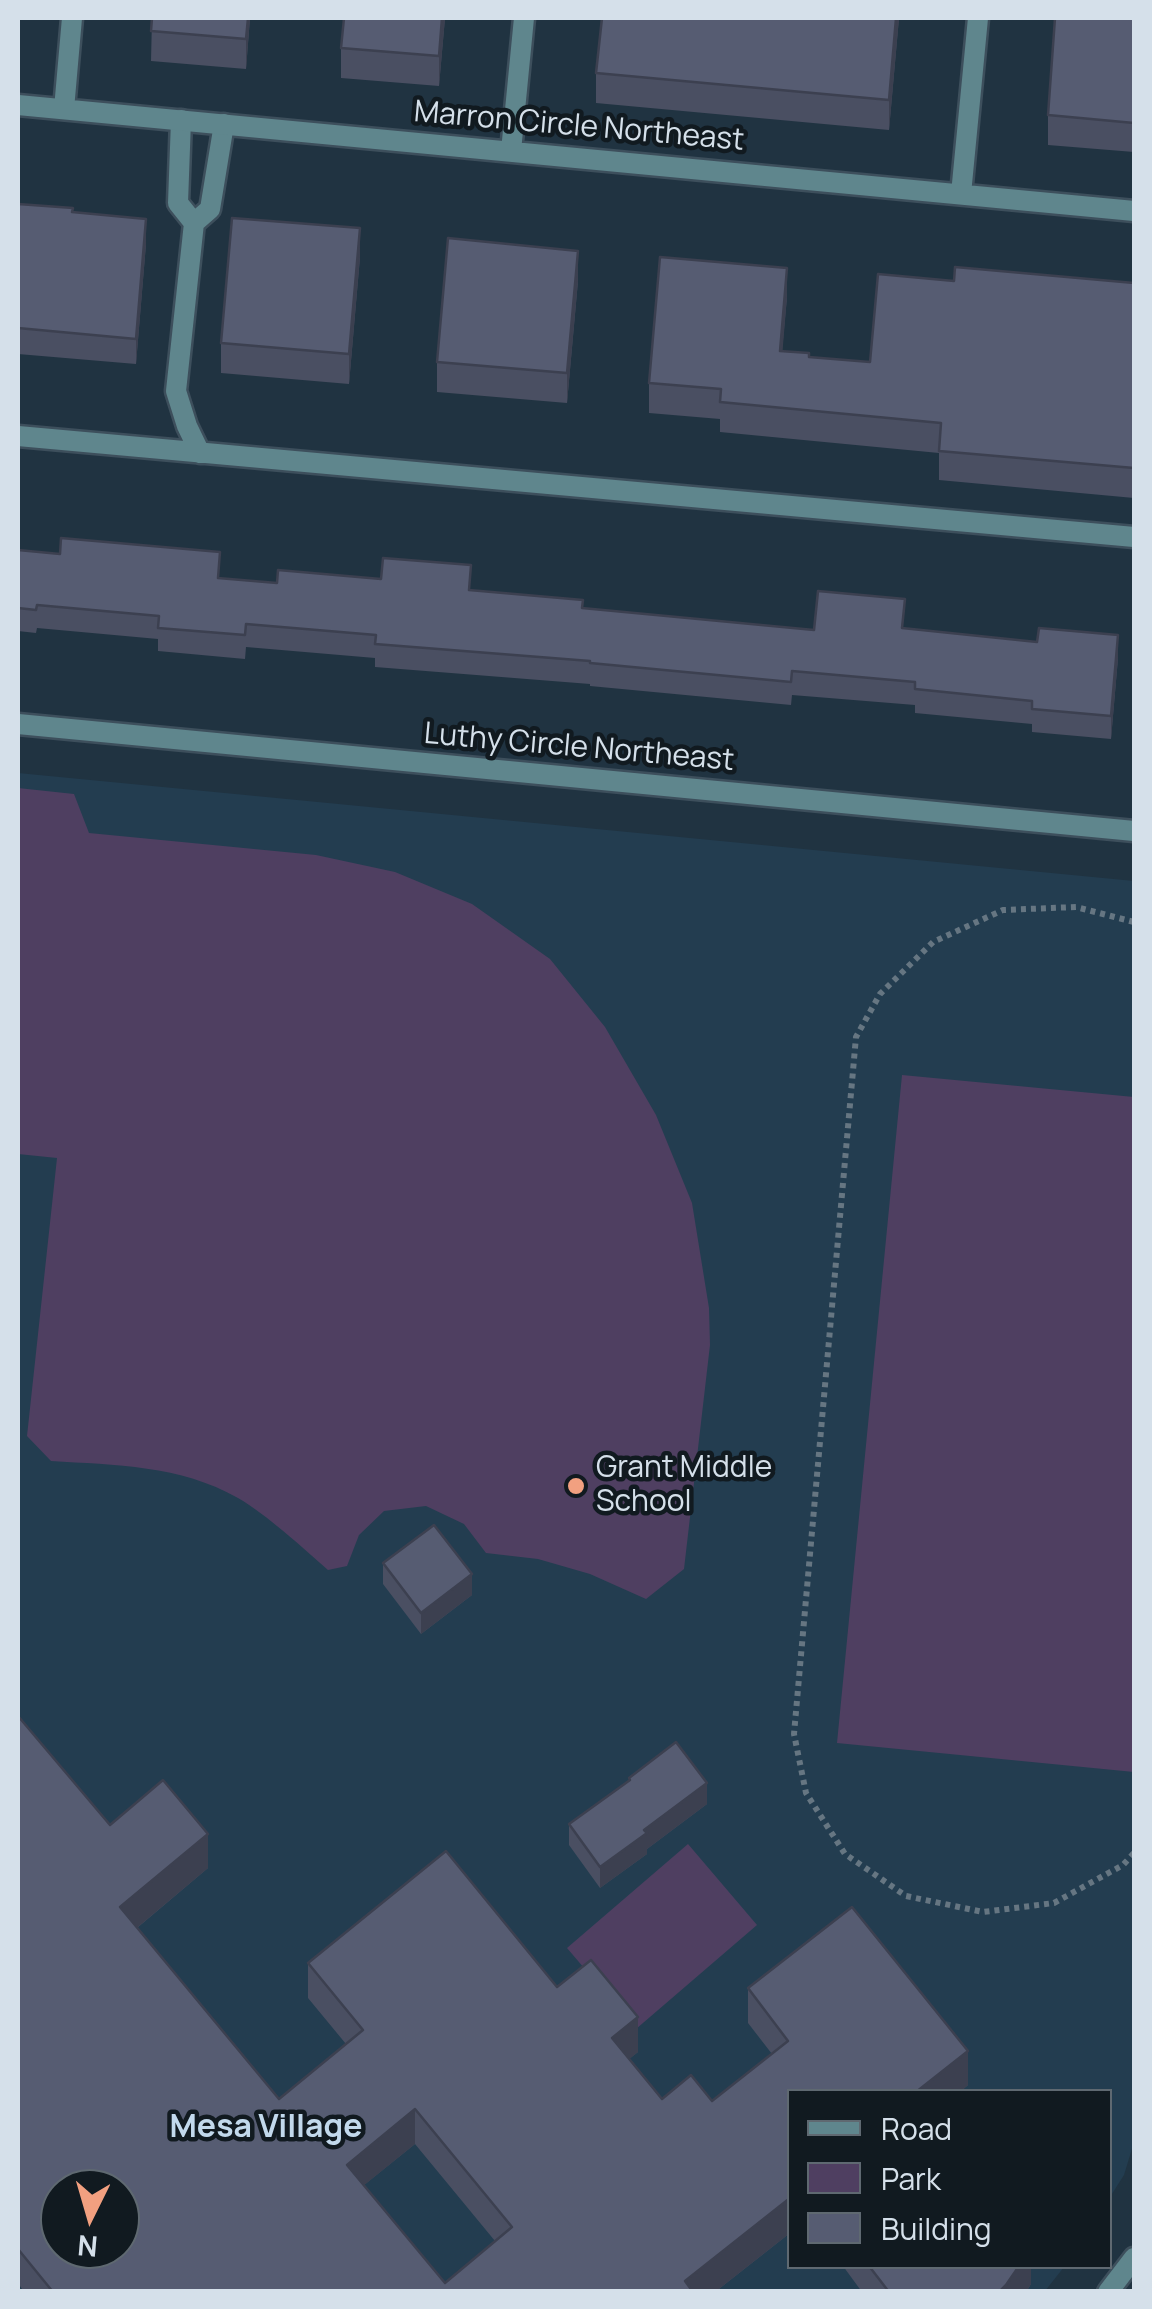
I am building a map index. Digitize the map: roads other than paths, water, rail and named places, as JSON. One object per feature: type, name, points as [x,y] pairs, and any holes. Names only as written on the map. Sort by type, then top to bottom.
[{"type":"street","points":[[64,110],[72,18]]},
{"type":"street","points":[[511,150],[524,18]]},
{"type":"street","points":[[961,194],[978,18]]},
{"type":"street","name":"Marron Circle Northeast","points":[[18,105],[1134,211]]},
{"type":"street","points":[[181,120],[178,202],[194,222],[176,390],[200,453]]},
{"type":"street","points":[[194,222],[210,209],[224,124]]},
{"type":"street","points":[[18,436],[1134,537]]},
{"type":"street","name":"Luthy Circle Northeast","points":[[18,724],[1134,831]]},
{"type":"street","points":[[1108,2292],[1134,2258]]},
{"type":"place","name":"Grant Middle School","points":[[576,1486]]},
{"type":"district","name":"Mesa Village","points":[[266,2128]]}]
